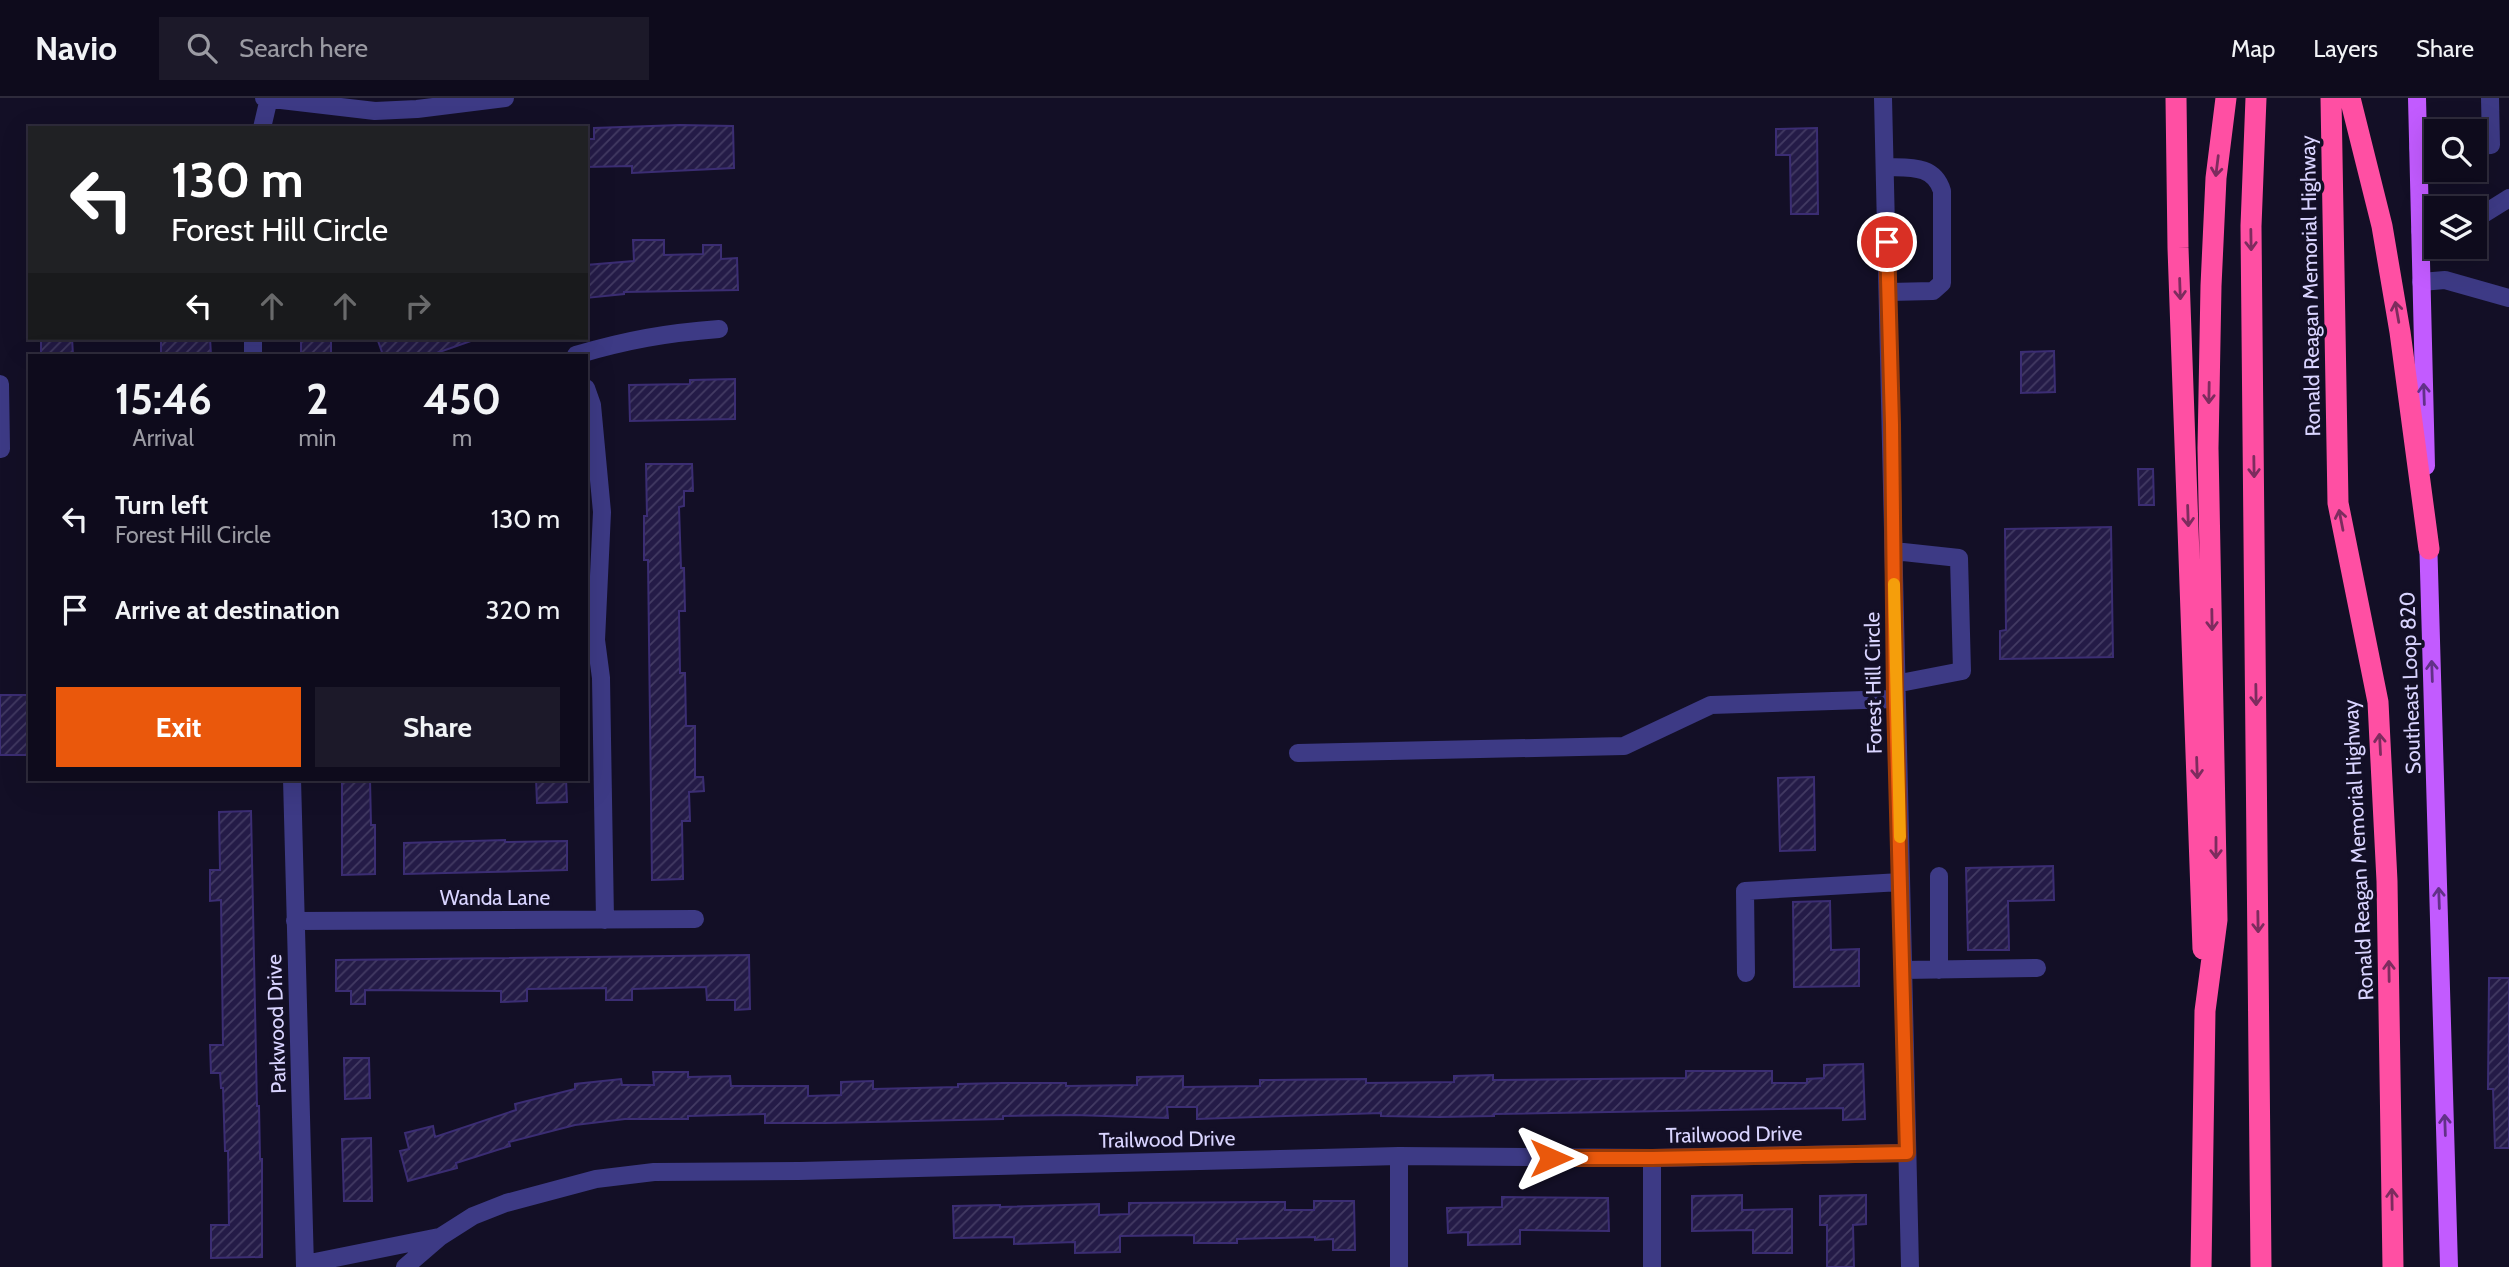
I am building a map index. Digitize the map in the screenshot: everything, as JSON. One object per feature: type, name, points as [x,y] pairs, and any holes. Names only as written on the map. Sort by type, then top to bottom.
[{"type":"highway","points":[[2176,98],[2179,261],[2205,1011],[2201,1267]]},
{"type":"highway","points":[[2205,1011],[2217,920],[2208,448],[2211,286],[2216,178],[2226,98]]},
{"type":"highway","points":[[2256,98],[2251,226],[2261,1267]]},
{"type":"highway","name":"Ronald Reagan Memorial Highway","points":[[2331,98],[2338,503],[2378,702],[2386,853],[2393,1267]]},
{"type":"highway","points":[[2350,98],[2382,226],[2400,332],[2429,550]]},
{"type":"main road","name":"Southeast Loop 820","points":[[2417,98],[2424,133]]},
{"type":"main road","name":"Southeast Loop 820","points":[[2424,259],[2421,282],[2449,1267]]},
{"type":"street","points":[[264,98],[375,111],[505,98]]},
{"type":"street","points":[[262,126],[269,98]]},
{"type":"street","name":"Forest Hill Circle","points":[[1884,98],[1895,692],[1910,1267]]},
{"type":"street","points":[[2487,145],[2491,145],[2490,98]]},
{"type":"street","points":[[1885,167],[1925,170],[1937,178],[1942,191],[1941,283],[1934,291],[1889,292]]},
{"type":"street","points":[[2487,212],[2509,198]]},
{"type":"street","points":[[2421,282],[2445,280],[2509,298]]},
{"type":"street","points":[[580,354],[666,333],[719,329]]},
{"type":"street","points":[[0,384],[1,449]]},
{"type":"street","points":[[588,394],[592,405],[601,512],[596,640],[601,678],[605,920]]},
{"type":"street","points":[[1298,752],[1624,746],[1711,705],[1895,692],[1962,671],[1959,558],[1894,551]]},
{"type":"street","name":"Parkwood Drive","points":[[292,781],[305,1265]]},
{"type":"street","points":[[1939,876],[1939,970]]},
{"type":"street","points":[[1746,973],[1745,891],[1901,882]]},
{"type":"street","name":"Wanda Lane","points":[[295,921],[695,919]]},
{"type":"street","points":[[1903,970],[2037,968]]},
{"type":"street","name":"Trailwood Drive","points":[[405,1267],[440,1237],[474,1216],[506,1203],[596,1179],[654,1172],[1399,1157],[1652,1158],[1907,1153]]},
{"type":"street","points":[[1399,1157],[1399,1267]]},
{"type":"street","points":[[1652,1158],[1652,1267]]},
{"type":"street","name":"Trailwood Drive","points":[[305,1265],[440,1237]]},
{"type":"building","points":[[733,126],[734,168],[632,173],[632,166],[588,167],[588,139],[594,139],[594,128]]},
{"type":"building","points":[[1817,128],[1818,214],[1791,214],[1790,155],[1776,155],[1776,129]]},
{"type":"building","points":[[633,240],[664,240],[664,255],[703,254],[703,245],[721,245],[721,259],[737,258],[738,290],[624,292],[588,298],[588,265],[634,261]]},
{"type":"building","points":[[41,340],[72,340],[73,354],[41,354]]},
{"type":"building","points":[[161,340],[210,340],[211,354],[161,353]]},
{"type":"building","points":[[301,340],[331,340],[331,354],[301,354]]},
{"type":"building","points":[[378,340],[474,340],[434,354],[383,354]]},
{"type":"building","points":[[2054,351],[2055,392],[2021,393],[2021,352]]},
{"type":"building","points":[[735,379],[735,419],[630,421],[629,385],[690,384],[690,380]]},
{"type":"building","points":[[646,464],[692,464],[693,491],[684,491],[684,506],[679,507],[685,611],[679,611],[680,673],[685,673],[686,726],[695,726],[695,777],[703,777],[704,791],[689,792],[690,821],[682,821],[683,879],[652,880],[648,560],[644,560]]},
{"type":"building","points":[[2138,469],[2153,469],[2154,505],[2139,505]]},
{"type":"building","points":[[2111,527],[2113,657],[2000,659],[2000,631],[2006,630],[2005,529]]},
{"type":"building","points":[[0,695],[28,695],[28,755],[0,755]]},
{"type":"building","points":[[1814,777],[1815,850],[1780,851],[1778,778]]},
{"type":"building","points":[[342,781],[370,781],[371,825],[375,825],[375,874],[342,875]]},
{"type":"building","points":[[536,781],[566,781],[567,802],[537,803]]},
{"type":"building","points":[[251,811],[257,1106],[262,1159],[262,1257],[211,1258],[211,1225],[229,1225],[228,1151],[225,1151],[223,1088],[220,1073],[211,1073],[210,1045],[223,1045],[221,900],[210,901],[210,870],[220,870],[219,812]]},
{"type":"building","points":[[567,841],[567,870],[404,874],[404,843]]},
{"type":"building","points":[[2053,866],[2054,900],[2008,901],[2009,950],[1968,950],[1966,868]]},
{"type":"building","points":[[1830,901],[1831,950],[1859,949],[1859,986],[1794,987],[1793,902]]},
{"type":"building","points":[[749,955],[750,1009],[735,1010],[735,1000],[707,1000],[706,987],[632,989],[632,1000],[606,1000],[606,988],[527,989],[527,1001],[501,1002],[501,991],[365,990],[365,1004],[351,1004],[351,991],[336,991],[336,960]]},
{"type":"building","points":[[2489,978],[2509,978],[2509,1148],[2495,1148],[2493,1089],[2488,1089]]},
{"type":"building","points":[[344,1058],[369,1058],[370,1098],[345,1099]]},
{"type":"building","points":[[1863,1064],[1865,1119],[1843,1120],[1843,1108],[1439,1117],[1381,1116],[1381,1113],[1197,1119],[1197,1107],[1167,1107],[1168,1118],[1003,1116],[1003,1119],[826,1123],[765,1123],[765,1114],[688,1116],[688,1119],[625,1119],[575,1125],[509,1142],[510,1146],[456,1163],[457,1168],[408,1181],[400,1151],[409,1149],[405,1133],[433,1126],[435,1137],[516,1110],[515,1104],[575,1089],[575,1084],[621,1079],[622,1085],[654,1085],[653,1072],[688,1072],[688,1077],[730,1076],[731,1086],[808,1086],[808,1096],[841,1095],[841,1082],[873,1081],[873,1089],[1003,1083],[1137,1085],[1137,1077],[1183,1076],[1183,1087],[1260,1086],[1260,1080],[1454,1082],[1454,1076],[1493,1075],[1493,1080],[1686,1078],[1686,1071],[1772,1071],[1772,1083],[1807,1083],[1807,1079],[1824,1078],[1824,1065]]},
{"type":"building","points":[[371,1138],[372,1201],[344,1201],[342,1139]]},
{"type":"building","points":[[1742,1195],[1742,1210],[1792,1209],[1792,1253],[1753,1253],[1753,1230],[1692,1231],[1692,1196]]},
{"type":"building","points":[[1866,1195],[1866,1224],[1853,1225],[1854,1267],[1827,1267],[1827,1225],[1820,1225],[1820,1196]]},
{"type":"building","points":[[1502,1197],[1608,1198],[1609,1231],[1520,1230],[1520,1244],[1468,1245],[1468,1232],[1448,1233],[1447,1208],[1502,1207]]},
{"type":"building","points":[[1314,1201],[1354,1201],[1355,1250],[1333,1250],[1333,1239],[1315,1240],[1315,1237],[1237,1239],[1237,1243],[1194,1243],[1194,1235],[1120,1236],[1120,1252],[1075,1253],[1075,1242],[1014,1244],[1014,1237],[954,1238],[953,1206],[1099,1204],[1099,1215],[1129,1214],[1129,1203],[1285,1202],[1285,1210],[1314,1210]]},
{"type":"slow traffic","points":[[1894,584],[1900,837]]},
{"type":"route","points":[[1551,1158],[1907,1153],[1887,242]]}]
